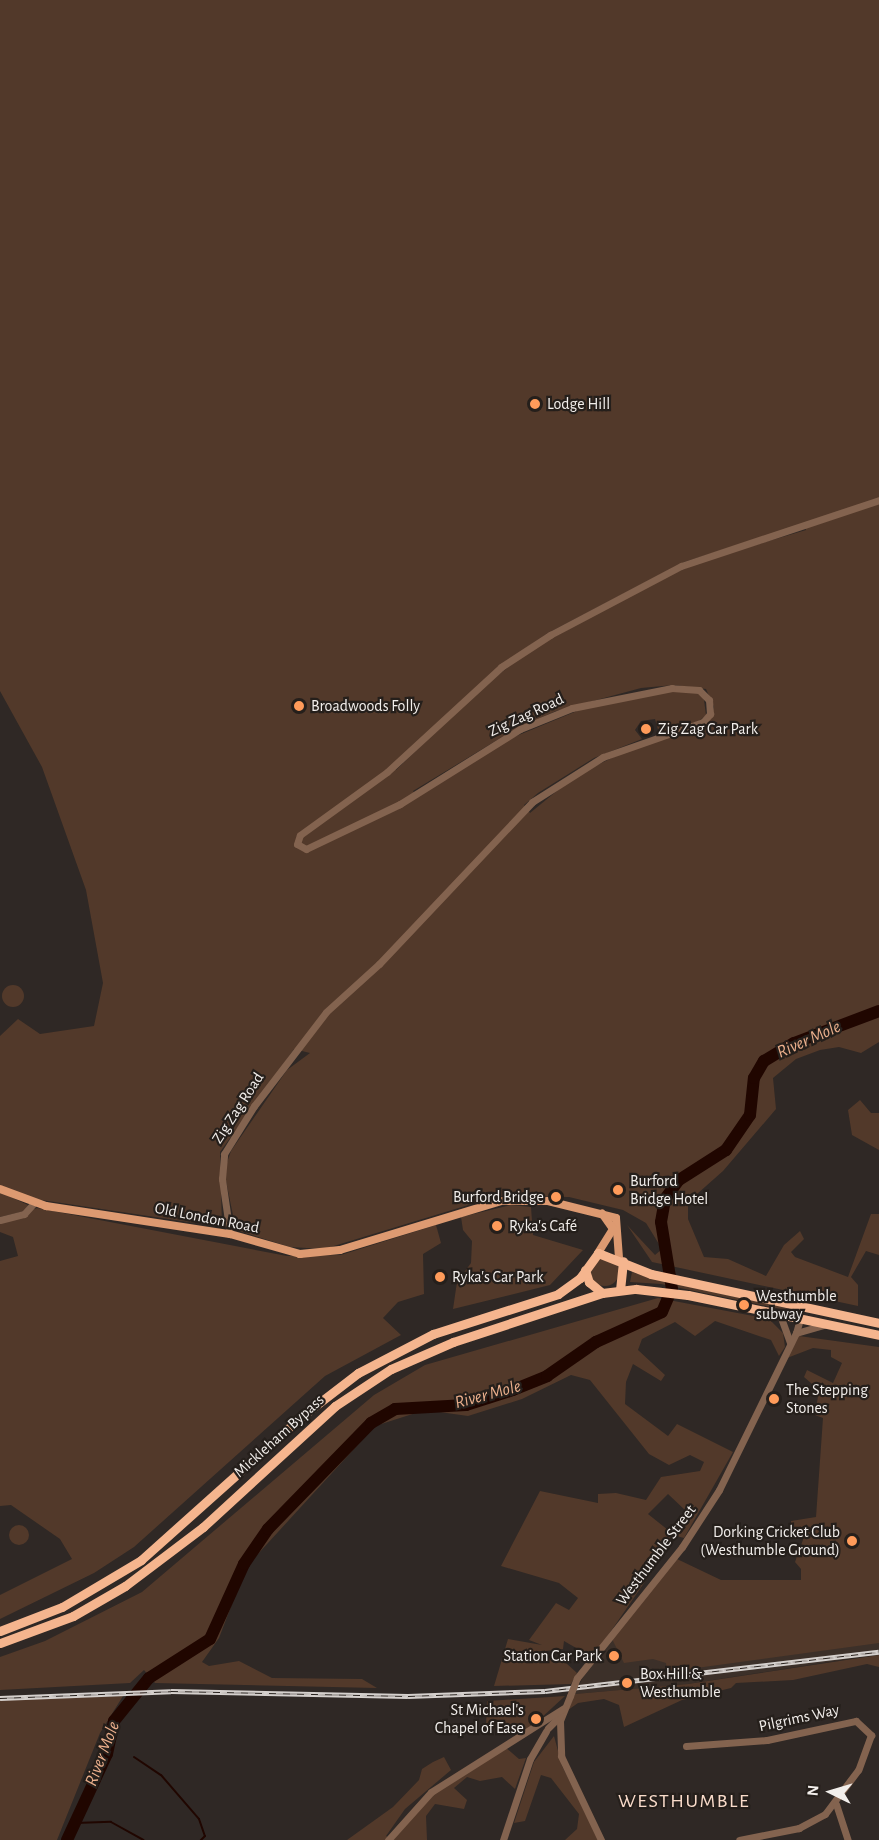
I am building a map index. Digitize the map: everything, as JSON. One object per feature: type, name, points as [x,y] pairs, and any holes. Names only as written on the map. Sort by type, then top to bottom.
[{"type":"highway","points":[[879,1323],[663,1277],[598,1253],[585,1269],[589,1282],[602,1293],[620,1290],[659,1291],[688,1295],[879,1335]]},
{"type":"highway","points":[[620,1290],[621,1260]]},
{"type":"highway","name":"Mickleham Bypass","points":[[0,1631],[62,1606],[141,1560],[302,1416],[358,1373],[433,1334],[558,1294],[585,1269]]},
{"type":"highway","name":"Mickleham Bypass","points":[[0,1643],[73,1616],[157,1565],[335,1406],[372,1380],[433,1350],[602,1293]]},
{"type":"main road","name":"Old London Road","points":[[0,1189],[34,1203],[230,1234],[288,1252],[327,1252],[501,1201],[548,1201],[602,1213]]},
{"type":"main road","points":[[598,1253],[613,1229],[602,1213]]},
{"type":"main road","points":[[602,1213],[618,1222],[621,1260]]},
{"type":"street","name":"Zig Zag Road","points":[[230,1234],[222,1179],[226,1150],[254,1106],[326,1012],[379,964],[532,802],[603,757],[703,722],[710,714],[709,700],[699,690],[672,688],[572,708],[520,729],[400,804],[306,849],[297,844],[300,835],[387,772],[485,680],[542,640],[681,566],[879,500]]},
{"type":"street","points":[[0,1220],[24,1214],[34,1203]]},
{"type":"street","points":[[790,1303],[800,1319]]},
{"type":"street","points":[[780,1315],[790,1346]]},
{"type":"street","name":"Westhumble Street","points":[[563,1712],[578,1678],[701,1521],[790,1346],[800,1319]]},
{"type":"street","points":[[796,1333],[827,1325]]},
{"type":"street","points":[[503,1840],[523,1778],[547,1729],[563,1712]]},
{"type":"street","points":[[388,1840],[431,1792],[563,1712]]},
{"type":"street","points":[[563,1712],[562,1757],[602,1840]]},
{"type":"street","name":"Pilgrims Way","points":[[686,1746],[767,1740],[860,1721],[871,1735],[871,1743],[836,1804],[812,1824],[739,1840]]},
{"type":"street","points":[[836,1804],[848,1840]]},
{"type":"shaded area","points":[[0,0],[879,0],[879,1042],[861,1053],[839,1047],[820,1050],[796,1059],[773,1078],[776,1109],[723,1171],[688,1202],[688,1219],[704,1257],[728,1259],[766,1276],[784,1245],[800,1231],[804,1239],[791,1252],[795,1257],[848,1277],[871,1214],[879,1214],[879,1255],[866,1251],[851,1277],[858,1285],[858,1306],[652,1262],[627,1225],[655,1255],[662,1249],[646,1223],[623,1210],[569,1197],[498,1196],[324,1249],[290,1247],[236,1230],[224,1171],[231,1151],[287,1070],[310,1053],[294,1049],[220,1152],[222,1227],[28,1198],[0,1185],[0,1036],[18,1019],[40,1034],[94,1026],[103,983],[86,890],[42,767],[0,691]],"holes":[[[804,524],[806,530],[708,559],[658,580],[529,651],[480,689],[396,770],[393,767],[499,666],[548,633],[684,562]],[[674,685],[706,689],[714,707],[710,720],[634,747],[575,776],[530,813],[524,805],[538,793],[594,758],[642,739],[635,730],[641,721],[655,719],[659,733],[699,721],[706,715],[704,700],[700,693],[671,690],[589,706],[507,740],[416,795],[413,791],[517,728],[556,711],[641,688]]]},
{"type":"shaded area","points":[[13,985],[21,988],[24,996],[21,1004],[13,1007],[5,1004],[2,996],[5,988]]},
{"type":"shaded area","points":[[860,1100],[871,1113],[879,1113],[879,1150],[852,1135],[848,1110]]},
{"type":"shaded area","points":[[0,1192],[28,1205],[25,1211],[0,1217]]},
{"type":"shaded area","points":[[511,1205],[531,1207],[533,1235],[583,1250],[550,1285],[453,1309],[457,1282],[471,1263],[472,1241],[463,1230],[461,1217]]},
{"type":"shaded area","points":[[37,1208],[287,1256],[341,1255],[436,1225],[441,1243],[423,1254],[424,1294],[398,1302],[383,1318],[401,1335],[325,1376],[134,1547],[94,1573],[0,1619],[0,1595],[72,1559],[60,1539],[11,1505],[0,1506],[0,1261],[18,1256],[13,1237],[0,1232],[0,1222]]},
{"type":"shaded area","points":[[605,1258],[615,1262],[619,1272],[615,1282],[605,1286],[595,1282],[591,1272],[595,1262]]},
{"type":"shaded area","points":[[632,1272],[795,1312],[661,1284],[630,1282]]},
{"type":"shaded area","points":[[658,1298],[769,1319],[783,1333],[785,1347],[779,1356],[771,1340],[715,1321],[695,1336],[675,1322],[642,1339],[638,1350],[665,1375],[661,1381],[633,1364],[626,1382],[625,1404],[668,1436],[677,1424],[733,1452],[684,1538],[673,1535],[669,1547],[602,1644],[590,1656],[564,1641],[563,1649],[545,1651],[546,1658],[571,1657],[566,1663],[577,1673],[571,1684],[494,1686],[508,1639],[542,1645],[529,1640],[556,1603],[569,1610],[578,1598],[559,1583],[501,1566],[540,1491],[598,1503],[598,1494],[616,1493],[646,1500],[661,1477],[700,1471],[704,1462],[690,1455],[669,1465],[649,1454],[590,1380],[571,1375],[522,1399],[468,1416],[425,1410],[375,1426],[246,1567],[219,1638],[202,1662],[209,1666],[239,1661],[272,1678],[362,1679],[377,1688],[155,1683],[144,1670],[130,1683],[0,1690],[0,1657],[45,1641],[142,1592],[374,1395],[425,1365]],"holes":[[[668,1494],[686,1511],[673,1534],[648,1514]]]},
{"type":"shaded area","points":[[799,1336],[879,1347],[879,1643],[667,1672],[666,1663],[653,1659],[624,1663],[612,1639],[677,1559],[721,1580],[801,1580],[801,1569],[795,1562],[804,1537],[791,1530],[791,1521],[816,1517],[823,1418],[815,1415],[819,1390],[804,1377],[807,1370],[833,1383],[842,1363],[831,1357],[831,1350],[813,1348],[787,1358]]},
{"type":"shaded area","points":[[15,1525],[23,1525],[29,1531],[29,1539],[23,1545],[15,1545],[9,1539],[9,1531]]},
{"type":"shaded area","points":[[879,1628],[879,1654],[688,1684],[575,1694],[585,1673],[612,1639]]},
{"type":"shaded area","points":[[879,1655],[879,1667],[867,1664],[793,1680],[736,1683],[731,1688],[682,1700],[624,1727],[619,1705],[604,1699],[578,1703],[568,1710],[575,1694],[688,1684]]},
{"type":"shaded area","points":[[123,1696],[100,1733],[57,1840],[0,1840],[0,1700]]},
{"type":"shaded area","points":[[565,1696],[526,1732],[486,1727],[487,1701]]},
{"type":"shaded area","points":[[554,1736],[562,1766],[599,1840],[565,1840],[577,1829],[579,1814],[551,1778],[541,1775],[525,1821],[514,1823],[534,1762]]},
{"type":"shaded area","points":[[505,1747],[519,1759],[526,1758],[515,1789],[502,1777],[480,1781],[467,1777],[454,1788],[467,1800],[464,1809],[435,1804],[426,1816],[427,1840],[347,1840],[393,1807],[419,1780],[422,1769],[433,1762],[444,1757],[451,1770],[405,1809],[386,1836],[391,1839],[433,1793]]},
{"type":"waterway","name":"River Mole","points":[[67,1840],[107,1754],[114,1721],[149,1678],[210,1639],[244,1564],[268,1529],[371,1423],[395,1409],[466,1405],[513,1390],[547,1376],[596,1342],[662,1312],[672,1289],[661,1222],[665,1199],[679,1180],[726,1150],[750,1115],[754,1078],[764,1061],[794,1043],[879,1011]]},
{"type":"waterway","points":[[134,1757],[161,1775],[199,1819],[205,1836],[201,1840]]},
{"type":"waterway","points":[[75,1823],[111,1822],[143,1840]]},
{"type":"railway","points":[[0,1698],[171,1691],[408,1696],[545,1691],[879,1652]]},
{"type":"place","name":"Lodge Hill","points":[[535,404]]},
{"type":"place","name":"Broadwoods Folly","points":[[299,706]]},
{"type":"place","name":"Zig Zag Car Park","points":[[646,729]]},
{"type":"place","name":"Burford Bridge Hotel","points":[[618,1190]]},
{"type":"place","name":"Burford Bridge","points":[[556,1197]]},
{"type":"place","name":"Ryka's Café","points":[[497,1226]]},
{"type":"place","name":"Ryka's Car Park","points":[[440,1277]]},
{"type":"place","name":"Westhumble subway","points":[[744,1305]]},
{"type":"place","name":"The Stepping Stones","points":[[774,1399]]},
{"type":"place","name":"Dorking Cricket Club (Westhumble Ground)","points":[[852,1541]]},
{"type":"place","name":"Station Car Park","points":[[614,1656]]},
{"type":"place","name":"Box Hill & Westhumble","points":[[627,1683]]},
{"type":"place","name":"St Michael's Chapel of Ease","points":[[536,1719]]},
{"type":"district","name":"WESTHUMBLE","points":[[684,1801]]}]
